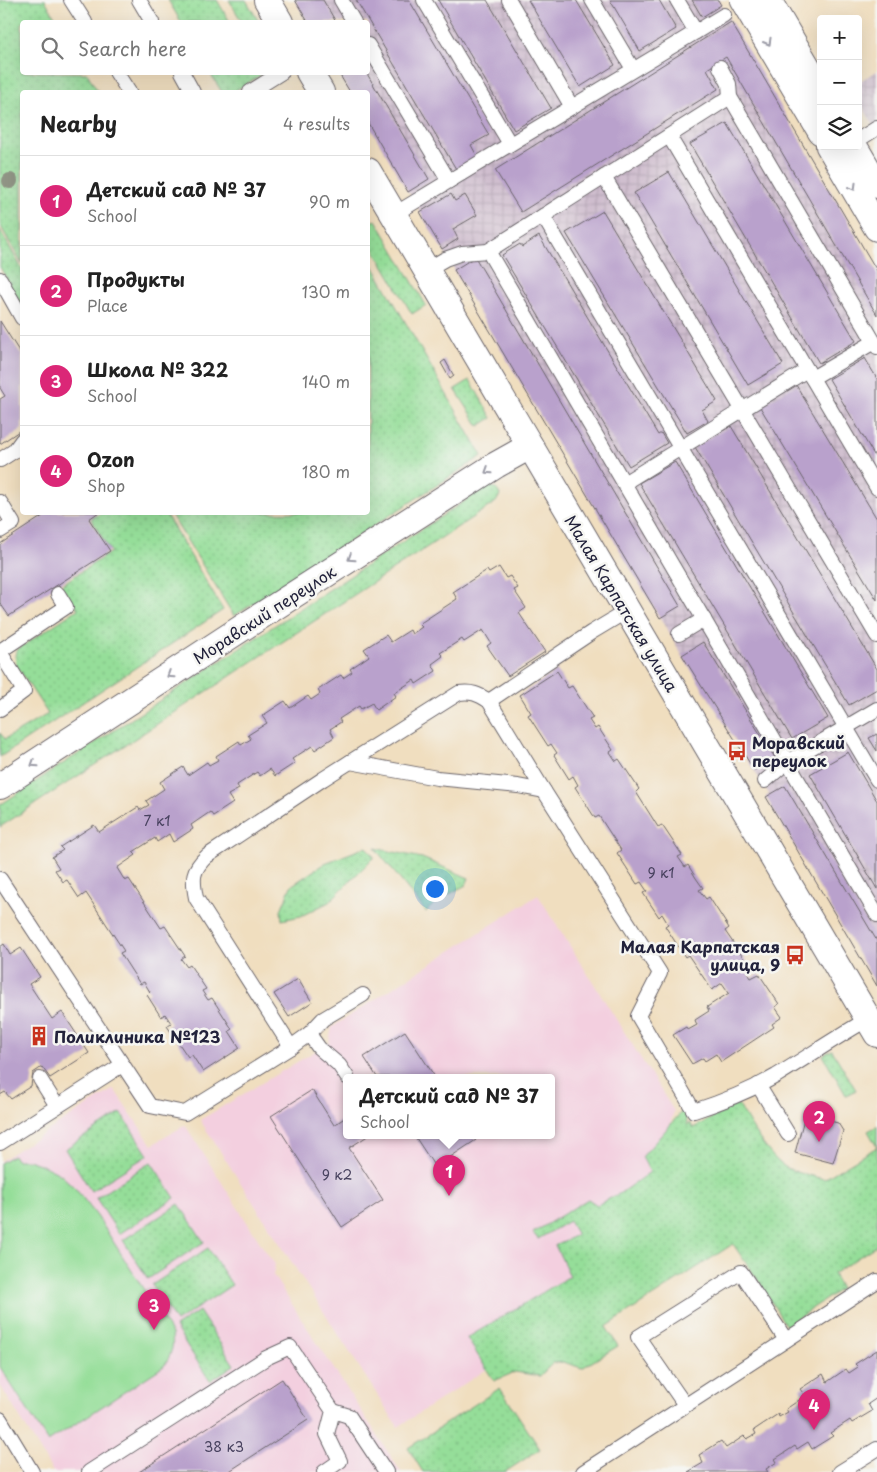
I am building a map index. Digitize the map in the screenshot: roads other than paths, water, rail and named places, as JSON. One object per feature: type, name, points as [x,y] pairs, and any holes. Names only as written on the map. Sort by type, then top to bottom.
[{"type":"street","points":[[266,0],[279,20]]},
{"type":"street","points":[[768,0],[817,83]]},
{"type":"street","points":[[733,7],[817,126]]},
{"type":"street","points":[[311,75],[320,90]]},
{"type":"street","points":[[842,150],[877,228]]},
{"type":"street","points":[[843,150],[877,185]]},
{"type":"street","name":"Малая Карпатская улица","points":[[370,174],[872,1026]]},
{"type":"street","name":"Моравский переулок","points":[[0,786],[245,626],[496,465],[530,446]]},
{"type":"lane","points":[[71,0],[84,20]]},
{"type":"lane","points":[[139,0],[151,20]]},
{"type":"lane","points":[[341,0],[353,20]]},
{"type":"lane","points":[[424,0],[510,144]]},
{"type":"lane","points":[[509,0],[572,107]]},
{"type":"lane","points":[[592,0],[633,70]]},
{"type":"lane","points":[[677,0],[696,32]]},
{"type":"lane","points":[[394,215],[696,32],[733,7]]},
{"type":"lane","points":[[370,47],[449,181]]},
{"type":"lane","points":[[624,483],[743,410],[810,374],[876,345],[730,97],[729,84],[720,67]]},
{"type":"lane","points":[[118,75],[128,90]]},
{"type":"lane","points":[[184,75],[193,90]]},
{"type":"lane","points":[[253,90],[277,75]]},
{"type":"lane","points":[[426,270],[445,259],[462,253],[488,251],[730,97]]},
{"type":"lane","points":[[862,137],[877,128]]},
{"type":"lane","points":[[669,136],[877,488]]},
{"type":"lane","points":[[604,177],[877,636]]},
{"type":"lane","points":[[543,216],[877,780]]},
{"type":"lane","points":[[488,251],[877,915]]},
{"type":"lane","points":[[0,279],[20,314]]},
{"type":"lane","points":[[0,460],[14,451],[20,443]]},
{"type":"lane","points":[[0,502],[13,523],[0,531]]},
{"type":"lane","points":[[0,709],[24,691],[0,651],[66,607],[58,594]]},
{"type":"lane","points":[[488,701],[592,632],[627,612]]},
{"type":"lane","points":[[679,634],[704,619]]},
{"type":"lane","points":[[292,1046],[196,898],[194,872],[198,864],[207,856],[350,762],[459,693],[469,692],[480,695],[488,701],[660,973],[638,1016],[694,1111],[720,1103],[774,1077],[834,1038],[872,1026]]},
{"type":"lane","points":[[765,782],[787,762],[877,709]]},
{"type":"lane","points":[[350,762],[436,778],[518,786],[544,791]]},
{"type":"lane","points":[[3,888],[150,1106],[185,1113],[292,1046],[309,1034],[323,1019],[363,995]]},
{"type":"lane","points":[[309,1034],[319,1048],[339,1065],[345,1074]]},
{"type":"lane","points":[[0,1143],[122,1065]]},
{"type":"lane","points":[[40,1080],[58,1106]]},
{"type":"lane","points":[[758,1084],[788,1134]]},
{"type":"lane","points":[[685,1405],[638,1337],[741,1272],[786,1340]]},
{"type":"lane","points":[[583,1472],[877,1280]]},
{"type":"lane","points":[[89,1472],[266,1358],[290,1347],[334,1411],[349,1416],[386,1472]]},
{"type":"lane","points":[[324,1472],[340,1461],[327,1434],[334,1411]]},
{"type":"lane","points":[[0,1419],[32,1472]]},
{"type":"lane","points":[[840,1472],[877,1448]]},
{"type":"place","name":"Моравский переулок","points":[[737,751]]},
{"type":"place","name":"Малая Карпатская улица, 9","points":[[795,955]]},
{"type":"place","name":"Поликлиника №123","points":[[39,1036]]},
{"type":"place","name":"Продукты","points":[[819,1142]]},
{"type":"place","name":"Детский сад № 37","points":[[449,1196]]},
{"type":"place","name":"Школа № 322","points":[[154,1330]]},
{"type":"place","name":"Ozon","points":[[814,1430]]}]
